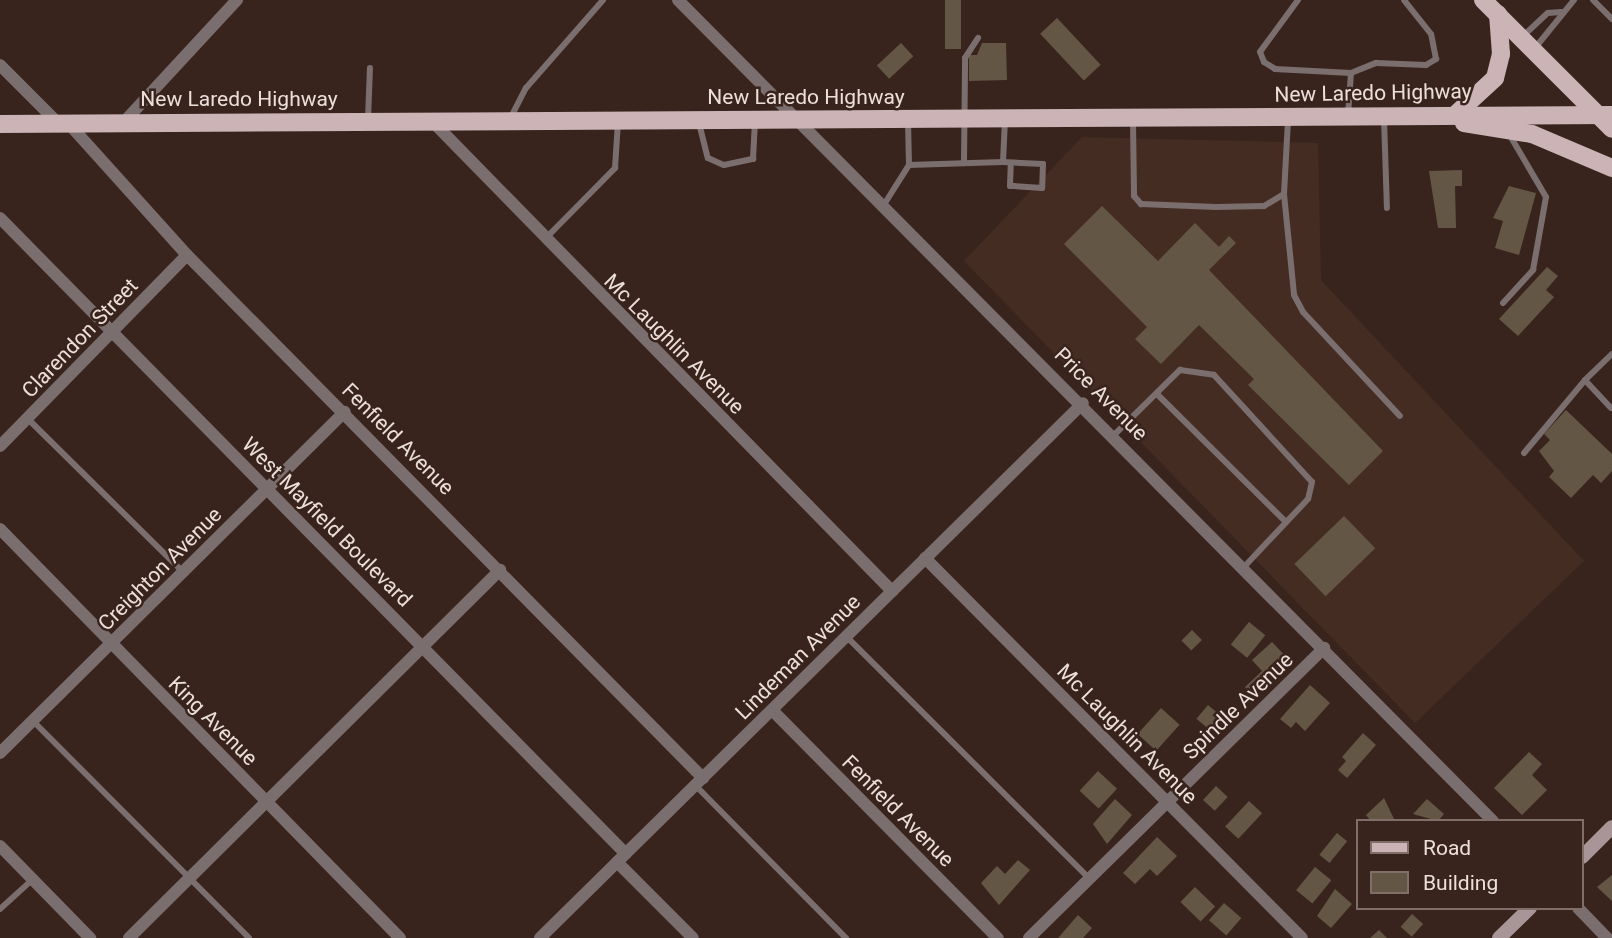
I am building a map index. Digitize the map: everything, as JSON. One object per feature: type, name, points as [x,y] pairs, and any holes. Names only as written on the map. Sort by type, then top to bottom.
[{"type":"main road","points":[[1483,0],[1605,115],[1612,129]]},
{"type":"main road","points":[[1456,114],[1495,78],[1502,54],[1498,14]]},
{"type":"main road","name":"New Laredo Highway","points":[[0,124],[1133,119],[1456,114],[1502,121],[1605,115]]},
{"type":"main road","points":[[1412,115],[1502,121],[1612,168]]},
{"type":"main road","points":[[1584,854],[1612,827]]},
{"type":"main road","points":[[1499,938],[1528,910]]},
{"type":"street","points":[[123,122],[237,0]]},
{"type":"street","name":"Price Avenue","points":[[678,0],[885,203],[1491,819]]},
{"type":"street","name":"Fenfield Avenue","points":[[0,65],[64,124],[187,255],[500,570],[700,782]]},
{"type":"street","name":"Mc Laughlin Avenue","points":[[432,121],[543,240],[892,591]]},
{"type":"street","name":"West Mayfield Boulevard","points":[[0,218],[423,647],[622,858],[693,938]]},
{"type":"street","name":"Clarendon Street","points":[[0,446],[187,255]]},
{"type":"street","name":"Lindeman Avenue","points":[[543,937],[1083,403]]},
{"type":"street","name":"Creighton Avenue","points":[[0,752],[345,412]]},
{"type":"street","name":"King Avenue","points":[[0,529],[110,645],[400,938]]},
{"type":"street","name":"Mc Laughlin Avenue","points":[[925,558],[1302,938]]},
{"type":"street","points":[[129,938],[500,570]]},
{"type":"street","name":"Spindle Avenue","points":[[1029,938],[1324,648]]},
{"type":"street","name":"Fenfield Avenue","points":[[772,710],[998,938]]},
{"type":"street","points":[[0,846],[90,938]]},
{"type":"street","points":[[1580,910],[1607,938]]},
{"type":"lane","points":[[509,121],[526,88],[603,0]]},
{"type":"lane","points":[[1298,0],[1260,52],[1264,62],[1275,69],[1351,73],[1376,64],[1426,65],[1436,59],[1432,34],[1404,0]]},
{"type":"lane","points":[[1527,44],[1548,13],[1561,12],[1574,0]]},
{"type":"lane","points":[[1593,0],[1612,19]]},
{"type":"lane","points":[[1527,44],[1559,25],[1561,12]]},
{"type":"lane","points":[[964,162],[965,58],[978,38]]},
{"type":"lane","points":[[368,121],[370,68]]},
{"type":"lane","points":[[1348,117],[1351,73]]},
{"type":"lane","points":[[1384,116],[1387,208]]},
{"type":"lane","points":[[1288,117],[1284,194],[1294,295],[1303,312],[1400,416]]},
{"type":"lane","points":[[885,203],[909,164],[908,119]]},
{"type":"lane","points":[[909,164],[1007,162],[1043,164],[1042,188],[1010,186],[1007,162],[1005,119]]},
{"type":"lane","points":[[1133,119],[1135,196],[1142,204],[1264,206],[1284,194]]},
{"type":"lane","points":[[543,240],[615,168],[618,120]]},
{"type":"lane","points":[[698,120],[708,158],[724,165],[756,154],[754,120]]},
{"type":"lane","points":[[1502,121],[1546,197],[1533,270],[1503,303]]},
{"type":"lane","points":[[1524,453],[1585,380],[1612,354]]},
{"type":"lane","points":[[1115,435],[1180,370],[1214,375],[1308,472],[1308,499],[1244,566]]},
{"type":"lane","points":[[1585,380],[1611,408]]},
{"type":"lane","points":[[1157,394],[1286,522]]},
{"type":"lane","points":[[27,419],[184,572]]},
{"type":"lane","points":[[846,636],[1089,878]]},
{"type":"lane","points":[[33,721],[249,938]]},
{"type":"lane","points":[[700,782],[846,938]]},
{"type":"lane","points":[[0,909],[33,879]]},
{"type":"shaded area","points":[[1082,137],[1318,143],[1321,280],[1584,561],[1415,723],[964,261]]},
{"type":"building","points":[[945,0],[961,0],[961,49],[945,49]]},
{"type":"building","points":[[1057,18],[1101,65],[1084,80],[1040,34]]},
{"type":"building","points":[[901,43],[913,56],[889,79],[877,66]]},
{"type":"building","points":[[982,43],[1006,43],[1007,80],[969,81],[969,55],[977,55]]},
{"type":"building","points":[[1462,170],[1462,186],[1455,186],[1456,228],[1438,228],[1429,171]]},
{"type":"building","points":[[1509,186],[1536,193],[1519,255],[1495,248],[1503,221],[1493,218]]},
{"type":"building","points":[[1102,206],[1158,261],[1195,223],[1219,247],[1229,236],[1236,243],[1209,270],[1383,451],[1349,485],[1248,385],[1254,379],[1199,325],[1161,364],[1135,339],[1147,327],[1064,244]]},
{"type":"building","points":[[1547,267],[1558,276],[1546,290],[1554,297],[1518,336],[1499,319]]},
{"type":"building","points":[[1566,410],[1612,454],[1612,471],[1601,483],[1593,475],[1571,498],[1549,477],[1554,471],[1539,451],[1550,440],[1544,434]]},
{"type":"building","points":[[1344,516],[1375,548],[1326,596],[1294,564]]},
{"type":"building","points":[[1249,622],[1265,635],[1247,658],[1231,645]]},
{"type":"building","points":[[1192,630],[1202,640],[1191,651],[1181,641]]},
{"type":"building","points":[[1272,642],[1291,662],[1254,697],[1245,687],[1262,671],[1252,660]]},
{"type":"building","points":[[1310,685],[1330,703],[1305,731],[1296,722],[1291,728],[1280,719]]},
{"type":"building","points":[[1208,705],[1221,716],[1209,730],[1196,719]]},
{"type":"building","points":[[1161,708],[1180,725],[1156,751],[1138,734]]},
{"type":"building","points":[[1363,733],[1376,745],[1347,778],[1338,770],[1346,761],[1342,757]]},
{"type":"building","points":[[1529,752],[1542,764],[1532,775],[1547,790],[1522,815],[1494,788]]},
{"type":"building","points":[[1098,771],[1117,789],[1099,808],[1080,791]]},
{"type":"building","points":[[1216,786],[1228,797],[1215,811],[1203,800]]},
{"type":"building","points":[[1384,798],[1394,819],[1369,819],[1366,815]]},
{"type":"building","points":[[1115,799],[1132,815],[1107,844],[1093,824]]},
{"type":"building","points":[[1427,799],[1444,814],[1440,819],[1431,819],[1413,814]]},
{"type":"building","points":[[1249,801],[1262,813],[1238,839],[1225,827]]},
{"type":"building","points":[[1337,833],[1347,841],[1329,863],[1319,855]]},
{"type":"building","points":[[1157,837],[1177,856],[1157,876],[1150,869],[1135,884],[1123,873]]},
{"type":"building","points":[[1018,860],[1030,870],[999,905],[981,883],[997,866],[1005,874]]},
{"type":"building","points":[[1315,867],[1331,880],[1312,904],[1296,890]]},
{"type":"building","points":[[1612,875],[1612,901],[1597,887]]},
{"type":"building","points":[[1195,887],[1215,906],[1201,922],[1180,902]]},
{"type":"building","points":[[1335,889],[1352,904],[1331,928],[1317,916]]},
{"type":"building","points":[[1224,903],[1241,918],[1226,935],[1209,920]]},
{"type":"building","points":[[1412,914],[1423,924],[1412,937],[1401,927]]},
{"type":"building","points":[[1078,915],[1092,928],[1083,938],[1058,938]]},
{"type":"building","points":[[1379,930],[1387,938],[1370,938]]}]
